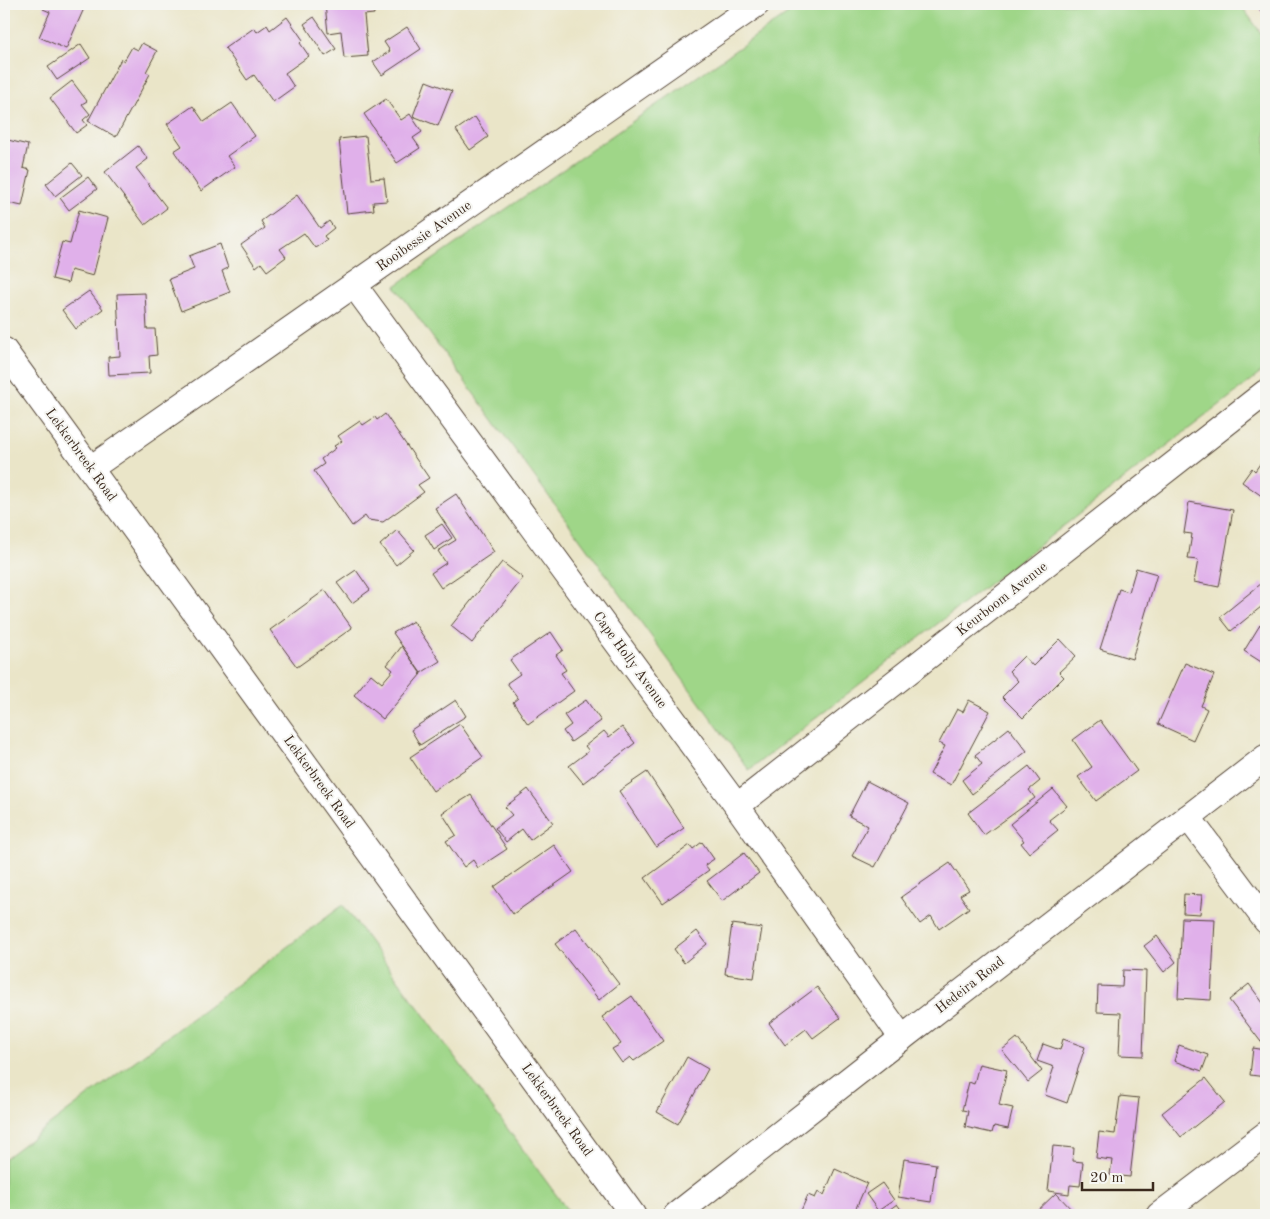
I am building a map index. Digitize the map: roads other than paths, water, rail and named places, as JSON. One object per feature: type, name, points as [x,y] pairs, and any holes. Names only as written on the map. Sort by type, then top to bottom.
[{"type":"street","name":"Rooibessie Avenue","points":[[91,468],[757,4]]},
{"type":"street","name":"Cape Holly Avenue","points":[[354,285],[737,806],[902,1038]]},
{"type":"street","name":"Lekkerbreek Road","points":[[4,350],[633,1215]]},
{"type":"street","name":"Keurboom Avenue","points":[[737,806],[1266,392]]},
{"type":"street","name":"Hedeira Road","points":[[676,1215],[1266,757]]},
{"type":"street","points":[[1188,818],[1266,921]]},
{"type":"street","points":[[1159,1215],[1266,1134]]}]
